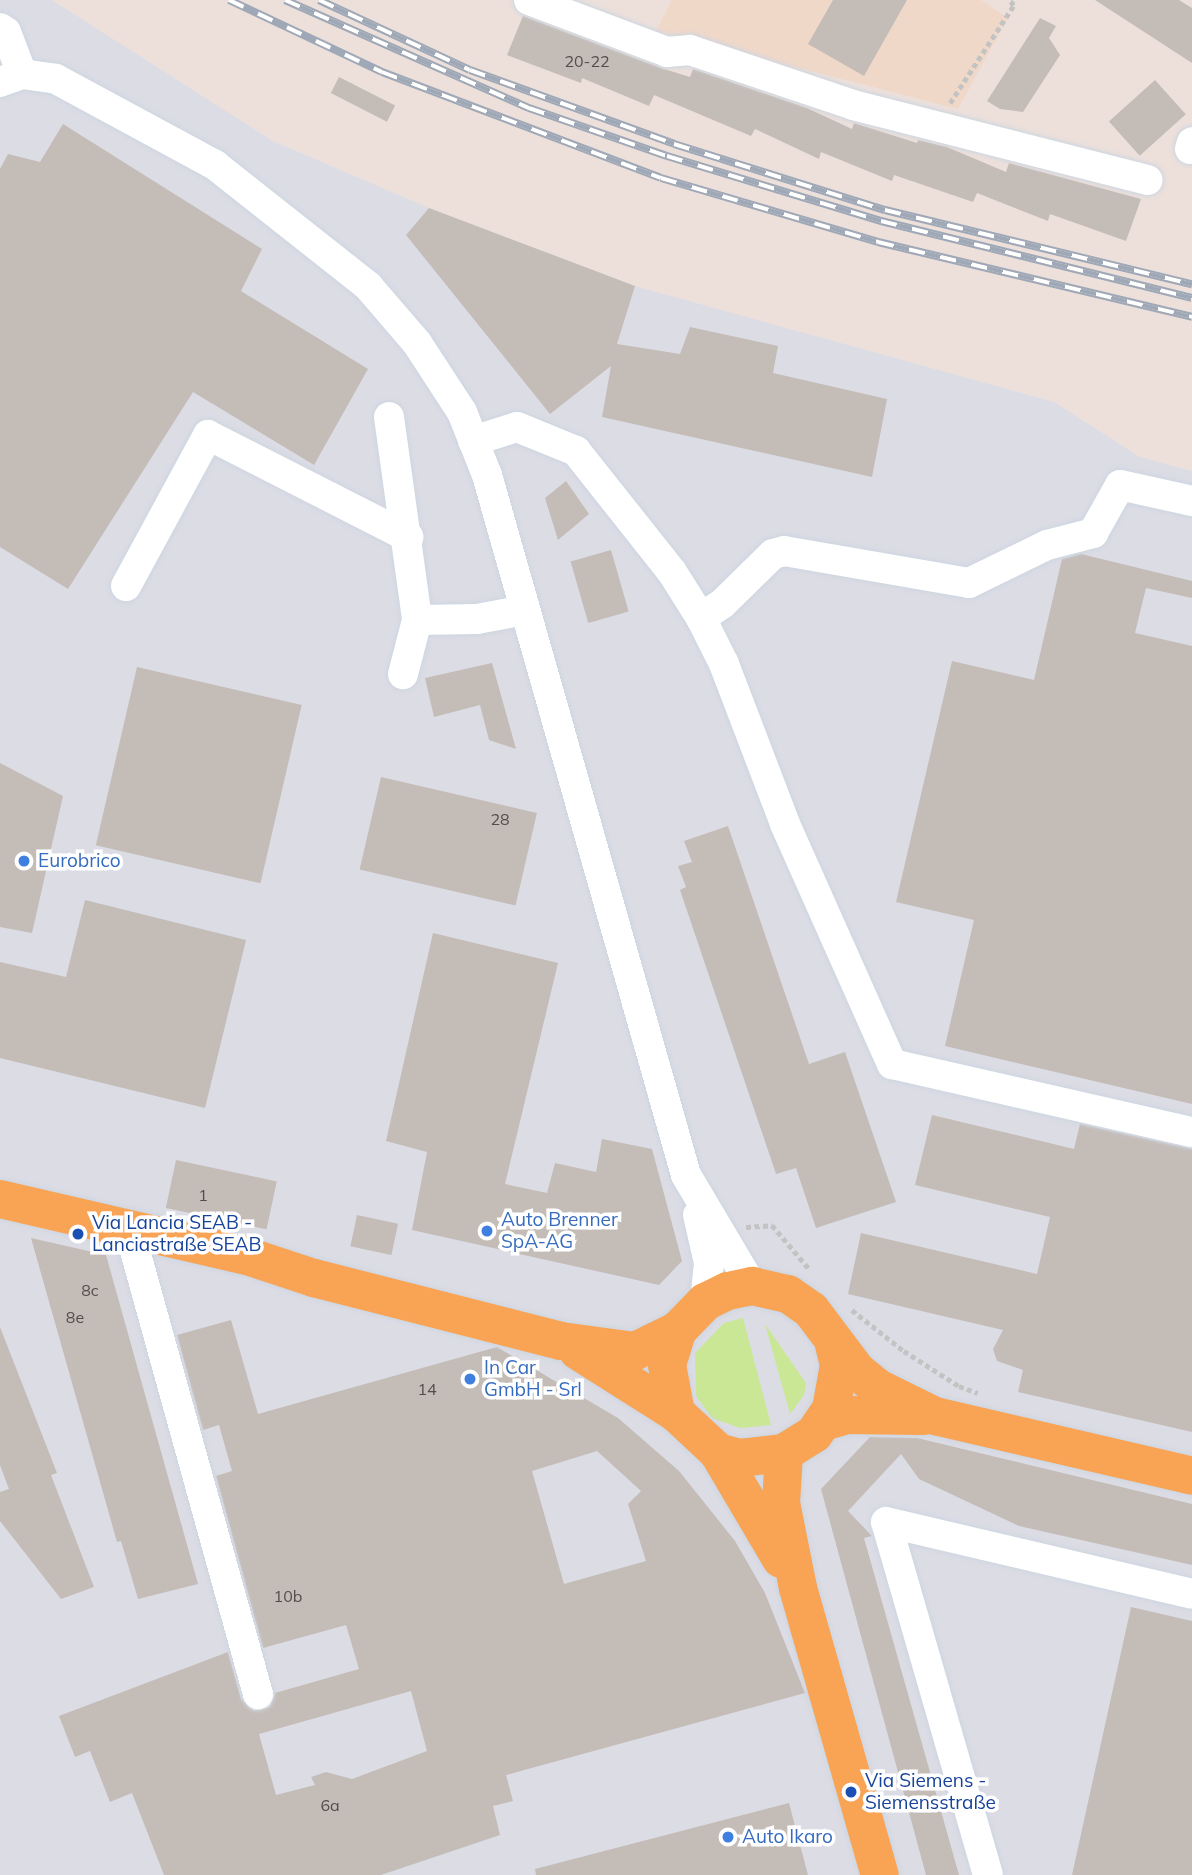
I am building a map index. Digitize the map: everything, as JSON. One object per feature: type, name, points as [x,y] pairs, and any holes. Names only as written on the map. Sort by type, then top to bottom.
[{"type":"main road","points":[[0,1199],[274,1263],[314,1278],[561,1340],[635,1351],[678,1330],[705,1302],[727,1290],[752,1286],[788,1294],[811,1310],[834,1345],[878,1388],[936,1416]]},
{"type":"main road","points":[[676,1413],[667,1365],[678,1330]]},
{"type":"main road","points":[[561,1340],[676,1413],[718,1452],[798,1588]]},
{"type":"main road","points":[[823,1422],[838,1388],[834,1345]]},
{"type":"main road","points":[[718,1452],[740,1458],[784,1453],[823,1422],[847,1415],[936,1416],[1192,1476]]},
{"type":"main road","points":[[784,1453],[781,1503],[798,1588],[880,1875]]},
{"type":"street","points":[[529,0],[667,52],[690,50],[934,128],[1148,180]]},
{"type":"street","points":[[0,28],[6,32],[11,78],[56,79],[90,94],[215,165],[368,286],[417,343],[462,412],[526,610],[696,1197],[709,1263],[705,1302]]},
{"type":"street","points":[[389,417],[408,537],[417,620],[403,674]]},
{"type":"street","points":[[473,441],[517,427],[576,451],[672,572],[701,618],[724,664],[785,824],[892,1064],[1192,1132]]},
{"type":"street","points":[[126,586],[208,435],[408,537]]},
{"type":"street","points":[[701,618],[722,604],[773,554],[784,551],[969,583],[1047,545],[1093,533],[1120,485],[1192,501]]},
{"type":"street","points":[[417,620],[477,620],[526,610]]},
{"type":"street","points":[[696,1197],[752,1286]]},
{"type":"street","points":[[129,1229],[258,1694]]},
{"type":"street","points":[[988,1875],[886,1522],[1192,1594]]},
{"type":"path","points":[[934,128],[1011,2]]},
{"type":"path","points":[[718,1233],[772,1225],[814,1274]]},
{"type":"path","points":[[850,1308],[904,1351],[959,1386],[984,1395]]},
{"type":"shaded area","points":[[0,0],[52,0],[273,141],[429,208],[635,286],[1054,402],[1140,457],[1192,471],[1192,1875],[0,1875]]},
{"type":"shaded area","points":[[672,0],[981,0],[1008,18],[958,109],[656,31]]},
{"type":"green space","points":[[743,1318],[771,1425],[740,1428],[712,1418],[696,1396],[695,1353],[724,1323]]},
{"type":"green space","points":[[765,1324],[806,1383],[804,1395],[790,1414]]},
{"type":"building","points":[[833,0],[907,0],[864,76],[808,44]]},
{"type":"building","points":[[1095,0],[1179,0],[1192,8],[1192,63]]},
{"type":"building","points":[[523,16],[661,68],[690,77],[693,69],[807,108],[852,129],[854,123],[917,143],[918,140],[947,147],[1006,172],[1009,163],[1141,199],[1126,241],[1050,214],[1048,221],[977,193],[973,202],[894,175],[892,181],[821,152],[819,159],[755,129],[751,136],[654,95],[649,106],[582,78],[581,83],[507,55]]},
{"type":"building","points":[[1040,18],[1056,26],[1049,38],[1060,55],[1023,112],[1000,109],[987,101]]},
{"type":"building","points":[[339,77],[395,106],[387,122],[331,93]]},
{"type":"building","points":[[1155,80],[1186,114],[1140,156],[1109,121]]},
{"type":"building","points":[[63,124],[262,249],[241,291],[368,369],[314,465],[193,392],[68,589],[0,547],[0,169],[8,154],[40,162]]},
{"type":"building","points":[[429,208],[635,286],[617,344],[680,354],[690,327],[778,346],[773,373],[887,399],[872,477],[602,417],[611,366],[550,414],[406,235]]},
{"type":"building","points":[[566,481],[589,514],[558,540],[545,498]]},
{"type":"building","points":[[611,550],[629,612],[588,623],[571,562]]},
{"type":"building","points":[[1081,554],[1192,581],[1192,598],[1146,588],[1135,633],[1192,646],[1192,1104],[945,1046],[974,920],[896,902],[952,661],[1034,680],[1062,559]]},
{"type":"building","points":[[492,663],[516,749],[489,740],[480,705],[434,717],[425,678]]},
{"type":"building","points":[[137,667],[302,705],[261,883],[96,845]]},
{"type":"building","name":"Eurobrico","points":[[0,763],[63,796],[32,933],[0,927]]},
{"type":"building","points":[[381,777],[537,813],[516,906],[360,870]]},
{"type":"building","points":[[728,826],[809,1064],[845,1052],[896,1202],[816,1228],[796,1168],[776,1174],[680,890],[686,887],[678,866],[692,862],[684,841]]},
{"type":"building","points":[[85,900],[246,940],[205,1108],[0,1058],[0,962],[66,977]]},
{"type":"building","points":[[433,933],[558,963],[505,1184],[547,1193],[555,1163],[596,1172],[602,1139],[652,1149],[682,1261],[659,1285],[412,1230],[427,1152],[386,1141]]},
{"type":"building","points":[[932,1115],[1074,1149],[1080,1124],[1192,1149],[1192,1432],[1018,1392],[1023,1370],[997,1361],[993,1349],[1003,1330],[848,1294],[861,1233],[1037,1274],[1050,1217],[915,1185]]},
{"type":"building","points":[[176,1160],[277,1181],[267,1229],[166,1208]]},
{"type":"building","points":[[357,1215],[398,1224],[391,1255],[350,1246]]},
{"type":"building","points":[[31,1238],[106,1255],[198,1584],[138,1599],[121,1541],[117,1542]]},
{"type":"building","points":[[231,1320],[258,1414],[497,1347],[618,1418],[679,1471],[735,1541],[765,1593],[805,1693],[506,1775],[513,1801],[493,1806],[500,1835],[381,1875],[164,1875],[132,1793],[110,1802],[90,1751],[75,1757],[59,1716],[228,1652],[241,1699],[254,1711],[270,1707],[275,1693],[359,1669],[346,1625],[263,1648],[216,1476],[232,1471],[219,1425],[203,1430],[177,1335]],"holes":[[[597,1451],[641,1491],[628,1504],[646,1561],[564,1584],[532,1471]],[[411,1691],[427,1751],[352,1779],[326,1772],[311,1777],[315,1785],[276,1795],[259,1734]]]},
{"type":"building","points":[[0,1327],[57,1473],[51,1475],[94,1587],[61,1599],[0,1521],[0,1492],[9,1489],[0,1465]]},
{"type":"building","points":[[870,1437],[917,1438],[1192,1504],[1192,1565],[1019,1526],[919,1479],[901,1454],[848,1511],[872,1536],[864,1538],[959,1875],[926,1875],[821,1489]]},
{"type":"building","points":[[1131,1607],[1192,1621],[1192,1875],[1072,1875]]},
{"type":"building","name":"Auto Ikaro","points":[[789,1803],[808,1875],[536,1875],[535,1869]]},
{"type":"railway","points":[[229,0],[382,72],[661,178],[878,242],[1192,317]]},
{"type":"railway","points":[[285,0],[529,108],[667,156],[881,221],[1192,298]]},
{"type":"railway","points":[[319,0],[470,70],[674,144],[885,210],[1192,284]]},
{"type":"place","name":"Eurobrico","points":[[24,861]]},
{"type":"place","name":"Auto Brenner SpA-AG","points":[[487,1231]]},
{"type":"place","name":"Via Lancia SEAB - Lanciastraße SEAB","points":[[78,1234]]},
{"type":"place","name":"In Car GmbH - Srl","points":[[470,1379]]},
{"type":"place","name":"Via Siemens - Siemensstraße","points":[[851,1792]]},
{"type":"place","name":"Auto Ikaro","points":[[728,1837]]}]
